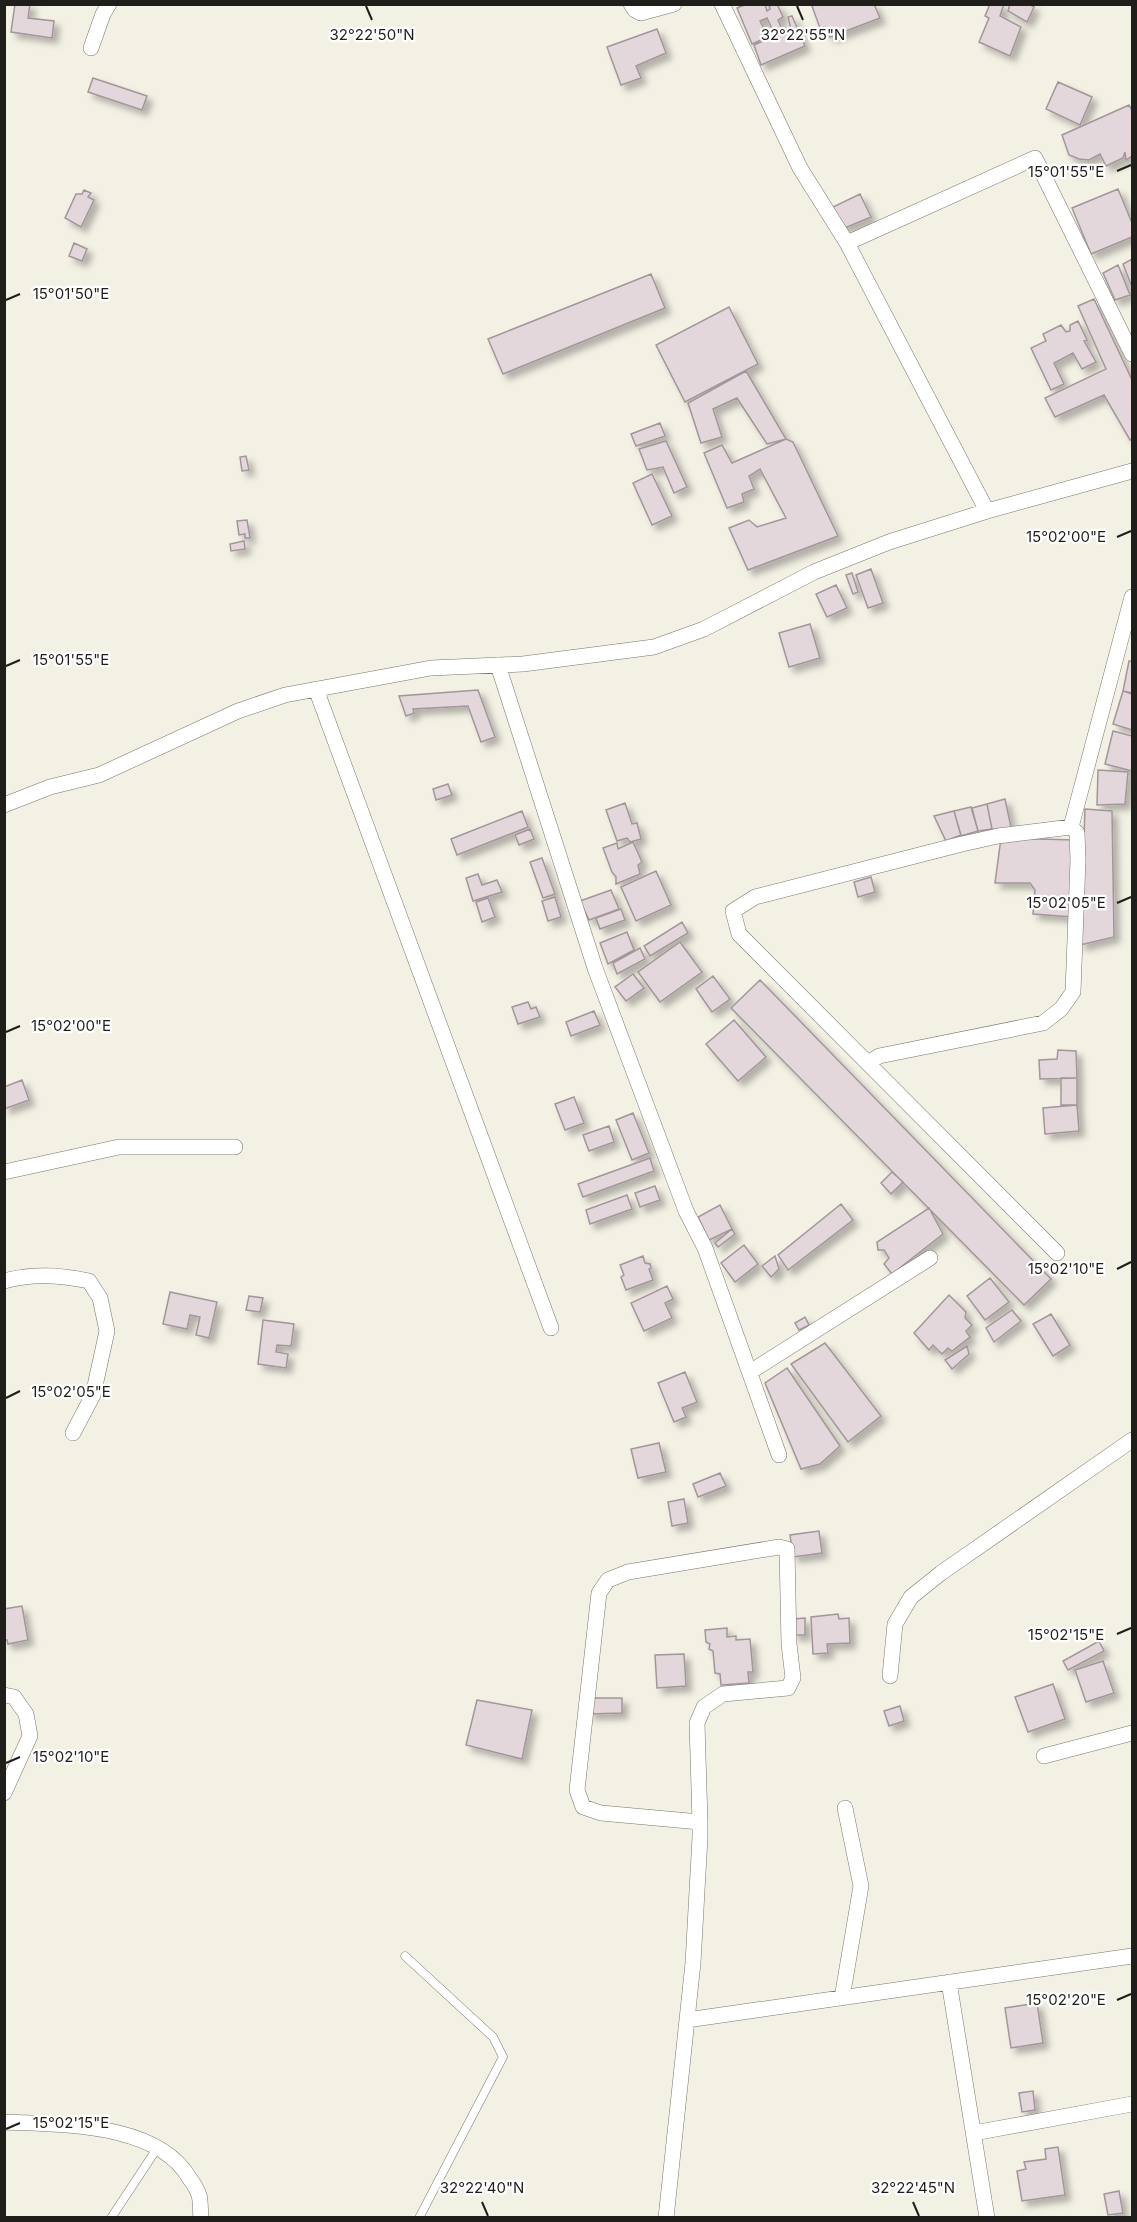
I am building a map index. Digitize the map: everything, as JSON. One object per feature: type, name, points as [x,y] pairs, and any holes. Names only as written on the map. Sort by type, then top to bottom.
[{"type":"street","points":[[91,48],[109,4]]},
{"type":"street","points":[[631,4],[640,14],[674,4]]},
{"type":"street","points":[[722,4],[800,168],[847,243],[987,512]]},
{"type":"street","points":[[847,243],[1035,158],[1132,354]]},
{"type":"street","points":[[4,805],[50,787],[99,775],[238,711],[285,695],[431,668],[498,665],[654,647],[704,629],[825,567],[889,542],[1132,471]]},
{"type":"street","points":[[1071,826],[1132,597]]},
{"type":"street","points":[[498,665],[595,968],[686,1211],[705,1248],[779,1455]]},
{"type":"street","points":[[316,689],[551,1328]]},
{"type":"street","points":[[1057,1253],[739,934],[733,911],[755,897],[962,844],[998,836],[1071,826]]},
{"type":"street","points":[[868,1063],[879,1056],[1043,1023],[1061,1009],[1073,992],[1078,861],[1077,833],[1071,826]]},
{"type":"street","points":[[4,1172],[119,1147],[235,1147]]},
{"type":"street","points":[[750,1372],[930,1258]]},
{"type":"street","points":[[4,1281],[22,1276],[61,1275],[89,1281],[100,1298],[107,1331],[93,1395],[73,1433]]},
{"type":"street","points":[[890,1676],[895,1624],[911,1597],[941,1573],[1132,1440]]},
{"type":"street","points":[[666,2217],[694,1951],[700,1822],[697,1723],[704,1707],[723,1694],[788,1688],[793,1678],[789,1644],[787,1549],[779,1547],[628,1572],[608,1580],[599,1593],[577,1790],[583,1807],[601,1813],[700,1822]]},
{"type":"street","points":[[4,1695],[14,1697],[26,1714],[30,1736],[4,1793]]},
{"type":"street","points":[[1044,1756],[1132,1733]]},
{"type":"street","points":[[842,1998],[861,1886],[845,1808]]},
{"type":"street","points":[[687,2020],[1132,1956]]},
{"type":"street","points":[[950,1982],[987,2217]]},
{"type":"street","points":[[974,2133],[1132,2104]]},
{"type":"street","points":[[4,2122],[72,2126],[126,2134],[158,2147],[184,2168],[199,2194],[201,2217]]},
{"type":"lane","points":[[405,1956],[493,2037],[503,2057],[419,2217]]},
{"type":"lane","points":[[111,2217],[158,2147]]},
{"type":"building","points":[[15,4],[30,4],[28,18],[54,21],[52,38],[11,32]]},
{"type":"building","points":[[747,4],[765,4],[767,11],[770,9],[769,6],[777,4],[783,17],[778,20],[783,32],[775,35],[767,18],[760,21],[768,37],[752,44],[737,8]]},
{"type":"building","points":[[816,4],[874,4],[880,18],[830,37],[825,27],[820,28],[812,6]]},
{"type":"building","points":[[990,4],[1004,4],[1000,16],[1021,27],[1010,56],[979,42],[989,18],[985,16]]},
{"type":"building","points":[[1010,4],[1029,4],[1034,7],[1027,22],[1008,11]]},
{"type":"building","points":[[792,16],[805,46],[761,65],[754,45],[791,29],[788,17]]},
{"type":"building","points":[[657,29],[666,53],[636,66],[641,78],[621,85],[607,47]]},
{"type":"building","points":[[93,78],[147,96],[142,110],[88,92]]},
{"type":"building","points":[[1058,82],[1092,97],[1080,125],[1046,109]]},
{"type":"building","points":[[1129,105],[1132,110],[1132,156],[1126,160],[1125,152],[1123,158],[1106,166],[1100,154],[1089,160],[1069,155],[1062,135]]},
{"type":"building","points":[[1118,189],[1132,223],[1132,237],[1091,254],[1072,208]]},
{"type":"building","points":[[84,190],[91,193],[88,197],[94,200],[81,227],[65,218],[76,194],[82,194]]},
{"type":"building","points":[[860,194],[871,217],[847,227],[840,226],[831,208]]},
{"type":"building","points":[[74,243],[87,249],[82,261],[69,256]]},
{"type":"building","points":[[1132,259],[1132,287],[1123,264]]},
{"type":"building","points":[[1118,265],[1130,295],[1115,300],[1103,273]]},
{"type":"building","points":[[651,274],[665,308],[503,374],[488,339]]},
{"type":"building","points":[[1094,299],[1132,380],[1132,439],[1130,440],[1104,395],[1055,417],[1045,398],[1106,369],[1078,306]]},
{"type":"building","points":[[729,307],[758,364],[685,402],[656,345]]},
{"type":"building","points":[[1078,321],[1087,340],[1084,341],[1096,362],[1082,369],[1073,353],[1054,363],[1064,384],[1051,390],[1031,348],[1046,341],[1043,334],[1061,325],[1066,332],[1070,331],[1070,325]]},
{"type":"building","points":[[746,371],[786,439],[767,444],[737,398],[713,409],[722,437],[701,443],[688,403]]},
{"type":"building","points":[[660,423],[665,436],[636,446],[631,434]]},
{"type":"building","points":[[786,439],[793,442],[838,536],[748,570],[729,528],[749,520],[757,527],[786,518],[760,469],[749,476],[754,489],[742,494],[744,502],[727,508],[704,453],[722,445],[732,463]]},
{"type":"building","points":[[666,441],[687,487],[674,493],[663,467],[647,470],[639,449]]},
{"type":"building","points":[[246,456],[249,470],[242,471],[240,457]]},
{"type":"building","points":[[652,474],[672,516],[652,525],[633,483]]},
{"type":"building","points":[[247,520],[250,538],[245,538],[245,534],[239,535],[237,521]]},
{"type":"building","points":[[244,541],[245,549],[231,551],[230,544]]},
{"type":"building","points":[[871,569],[883,603],[868,608],[856,575]]},
{"type":"building","points":[[852,573],[858,592],[853,594],[846,575]]},
{"type":"building","points":[[836,585],[847,608],[827,617],[816,594]]},
{"type":"building","points":[[810,624],[820,658],[789,667],[779,633]]},
{"type":"building","points":[[1129,661],[1132,661],[1132,693],[1123,691]]},
{"type":"building","points":[[478,690],[495,737],[481,742],[468,706],[413,709],[414,713],[406,716],[399,696]]},
{"type":"building","points":[[1123,691],[1132,694],[1132,730],[1113,724]]},
{"type":"building","points":[[1113,731],[1132,736],[1132,771],[1105,764]]},
{"type":"building","points":[[1098,770],[1128,772],[1125,804],[1097,805]]},
{"type":"building","points":[[448,784],[452,795],[436,800],[433,789]]},
{"type":"building","points":[[1005,799],[1012,832],[992,829],[987,804]]},
{"type":"building","points":[[625,803],[632,824],[637,823],[641,839],[630,842],[627,838],[617,841],[606,810]]},
{"type":"building","points":[[987,804],[992,829],[978,831],[972,808]]},
{"type":"building","points":[[971,807],[978,831],[961,836],[954,811]]},
{"type":"building","points":[[1085,809],[1112,811],[1114,937],[1080,945]]},
{"type":"building","points":[[522,811],[528,827],[457,855],[451,839]]},
{"type":"building","points":[[954,811],[961,835],[946,841],[934,816]]},
{"type":"building","points":[[530,829],[534,839],[519,845],[515,835]]},
{"type":"building","points":[[1001,838],[1075,840],[1073,917],[1033,914],[1035,890],[1030,883],[995,883]]},
{"type":"building","points":[[633,842],[642,862],[638,865],[640,874],[616,884],[616,877],[603,848],[617,843],[618,849]]},
{"type":"building","points":[[542,858],[555,894],[543,898],[530,862]]},
{"type":"building","points":[[656,871],[671,905],[636,921],[621,887]]},
{"type":"building","points":[[478,874],[482,885],[497,880],[502,892],[473,901],[466,878]]},
{"type":"building","points":[[871,877],[875,892],[858,897],[854,882]]},
{"type":"building","points":[[611,890],[619,909],[589,920],[580,901]]},
{"type":"building","points":[[555,897],[561,917],[548,921],[542,901]]},
{"type":"building","points":[[488,898],[495,917],[482,922],[476,902]]},
{"type":"building","points":[[621,909],[625,920],[600,929],[596,918]]},
{"type":"building","points":[[682,922],[688,933],[650,956],[644,946]]},
{"type":"building","points":[[627,932],[634,950],[608,964],[600,943]]},
{"type":"building","points":[[680,942],[702,972],[660,1002],[638,972]]},
{"type":"building","points":[[640,948],[645,959],[617,974],[613,963]]},
{"type":"building","points":[[633,974],[644,988],[626,1001],[615,987]]},
{"type":"building","points":[[713,976],[730,999],[712,1012],[696,989]]},
{"type":"building","points":[[760,980],[1051,1279],[1024,1305],[731,1008]]},
{"type":"building","points":[[528,1002],[531,1009],[536,1007],[540,1017],[518,1024],[512,1007]]},
{"type":"building","points":[[594,1011],[600,1025],[571,1036],[566,1022]]},
{"type":"building","points":[[734,1020],[766,1057],[738,1081],[706,1044]]},
{"type":"building","points":[[1058,1050],[1076,1051],[1077,1078],[1040,1079],[1039,1060],[1057,1059]]},
{"type":"building","points":[[1061,1078],[1077,1078],[1077,1105],[1061,1105]]},
{"type":"building","points":[[22,1080],[29,1100],[4,1109],[4,1087]]},
{"type":"building","points":[[574,1097],[584,1123],[565,1130],[555,1104]]},
{"type":"building","points":[[1077,1105],[1079,1131],[1045,1134],[1043,1108]]},
{"type":"building","points":[[633,1113],[649,1153],[632,1160],[616,1120]]},
{"type":"building","points":[[609,1126],[614,1142],[589,1151],[583,1135]]},
{"type":"building","points":[[650,1158],[654,1171],[583,1197],[578,1184]]},
{"type":"building","points":[[892,1172],[903,1182],[891,1194],[881,1183]]},
{"type":"building","points":[[655,1186],[660,1200],[640,1207],[635,1193]]},
{"type":"building","points":[[627,1195],[632,1209],[590,1224],[586,1210]]},
{"type":"building","points":[[841,1204],[853,1220],[788,1270],[778,1255]]},
{"type":"building","points":[[720,1205],[732,1229],[709,1240],[698,1217]]},
{"type":"building","points":[[929,1208],[943,1234],[892,1274],[884,1264],[889,1258],[884,1250],[878,1250],[877,1242]]},
{"type":"building","points":[[732,1229],[735,1234],[718,1247],[715,1243]]},
{"type":"building","points":[[744,1245],[758,1264],[735,1282],[721,1263]]},
{"type":"building","points":[[643,1256],[645,1263],[650,1264],[649,1269],[653,1280],[626,1290],[621,1277],[624,1275],[620,1265]]},
{"type":"building","points":[[775,1256],[779,1269],[771,1277],[762,1266]]},
{"type":"building","points":[[990,1278],[1009,1302],[985,1320],[967,1296]]},
{"type":"building","points":[[667,1286],[673,1299],[665,1303],[672,1318],[644,1331],[631,1303]]},
{"type":"building","points":[[170,1292],[217,1302],[209,1338],[196,1335],[200,1317],[190,1315],[187,1329],[163,1324]]},
{"type":"building","points":[[949,1295],[966,1312],[965,1318],[972,1325],[966,1331],[970,1337],[952,1351],[948,1348],[942,1354],[933,1345],[929,1350],[914,1333]]},
{"type":"building","points":[[249,1296],[263,1298],[260,1312],[246,1310]]},
{"type":"building","points":[[1012,1310],[1021,1321],[994,1342],[986,1328]]},
{"type":"building","points":[[1051,1314],[1070,1345],[1053,1356],[1033,1324]]},
{"type":"building","points":[[805,1317],[809,1325],[799,1330],[795,1323]]},
{"type":"building","points":[[263,1320],[294,1324],[291,1346],[277,1345],[276,1352],[288,1354],[286,1368],[258,1364]]},
{"type":"building","points":[[825,1343],[881,1416],[848,1442],[791,1364]]},
{"type":"building","points":[[967,1346],[969,1354],[952,1369],[945,1360]]},
{"type":"building","points":[[787,1368],[840,1446],[820,1464],[801,1469],[765,1383]]},
{"type":"building","points":[[685,1372],[697,1402],[682,1408],[686,1417],[674,1422],[658,1383]]},
{"type":"building","points":[[659,1443],[666,1472],[638,1478],[631,1449]]},
{"type":"building","points":[[720,1473],[726,1486],[698,1497],[693,1484]]},
{"type":"building","points":[[684,1499],[688,1523],[672,1526],[668,1502]]},
{"type":"building","points":[[819,1531],[822,1553],[793,1557],[790,1535]]},
{"type":"building","points":[[22,1606],[28,1640],[8,1644],[7,1640],[4,1640],[4,1609]]},
{"type":"building","points":[[838,1614],[839,1619],[849,1618],[850,1643],[827,1644],[828,1653],[813,1654],[811,1617]]},
{"type":"building","points":[[805,1618],[805,1635],[793,1635],[793,1619]]},
{"type":"building","points":[[727,1628],[727,1637],[736,1636],[736,1640],[750,1639],[753,1672],[748,1672],[749,1683],[721,1685],[720,1674],[715,1673],[713,1651],[709,1649],[710,1644],[706,1642],[705,1630]]},
{"type":"building","points":[[1099,1641],[1104,1651],[1068,1670],[1063,1661]]},
{"type":"building","points":[[684,1654],[686,1686],[657,1688],[655,1655]]},
{"type":"building","points":[[1103,1661],[1114,1693],[1086,1702],[1075,1670]]},
{"type":"building","points":[[1053,1684],[1065,1719],[1028,1732],[1015,1697]]},
{"type":"building","points":[[589,1698],[622,1698],[622,1713],[589,1714]]},
{"type":"building","points":[[477,1700],[532,1710],[522,1759],[466,1745]]},
{"type":"building","points":[[900,1706],[904,1721],[889,1726],[884,1711]]},
{"type":"building","points":[[1037,2003],[1043,2043],[1011,2048],[1005,2008]]},
{"type":"building","points":[[1033,2091],[1035,2110],[1022,2112],[1019,2093]]},
{"type":"building","points":[[1058,2147],[1065,2195],[1022,2201],[1017,2171],[1026,2169],[1024,2162],[1046,2159],[1045,2149]]},
{"type":"building","points":[[1119,2191],[1123,2213],[1108,2215],[1104,2194]]}]
